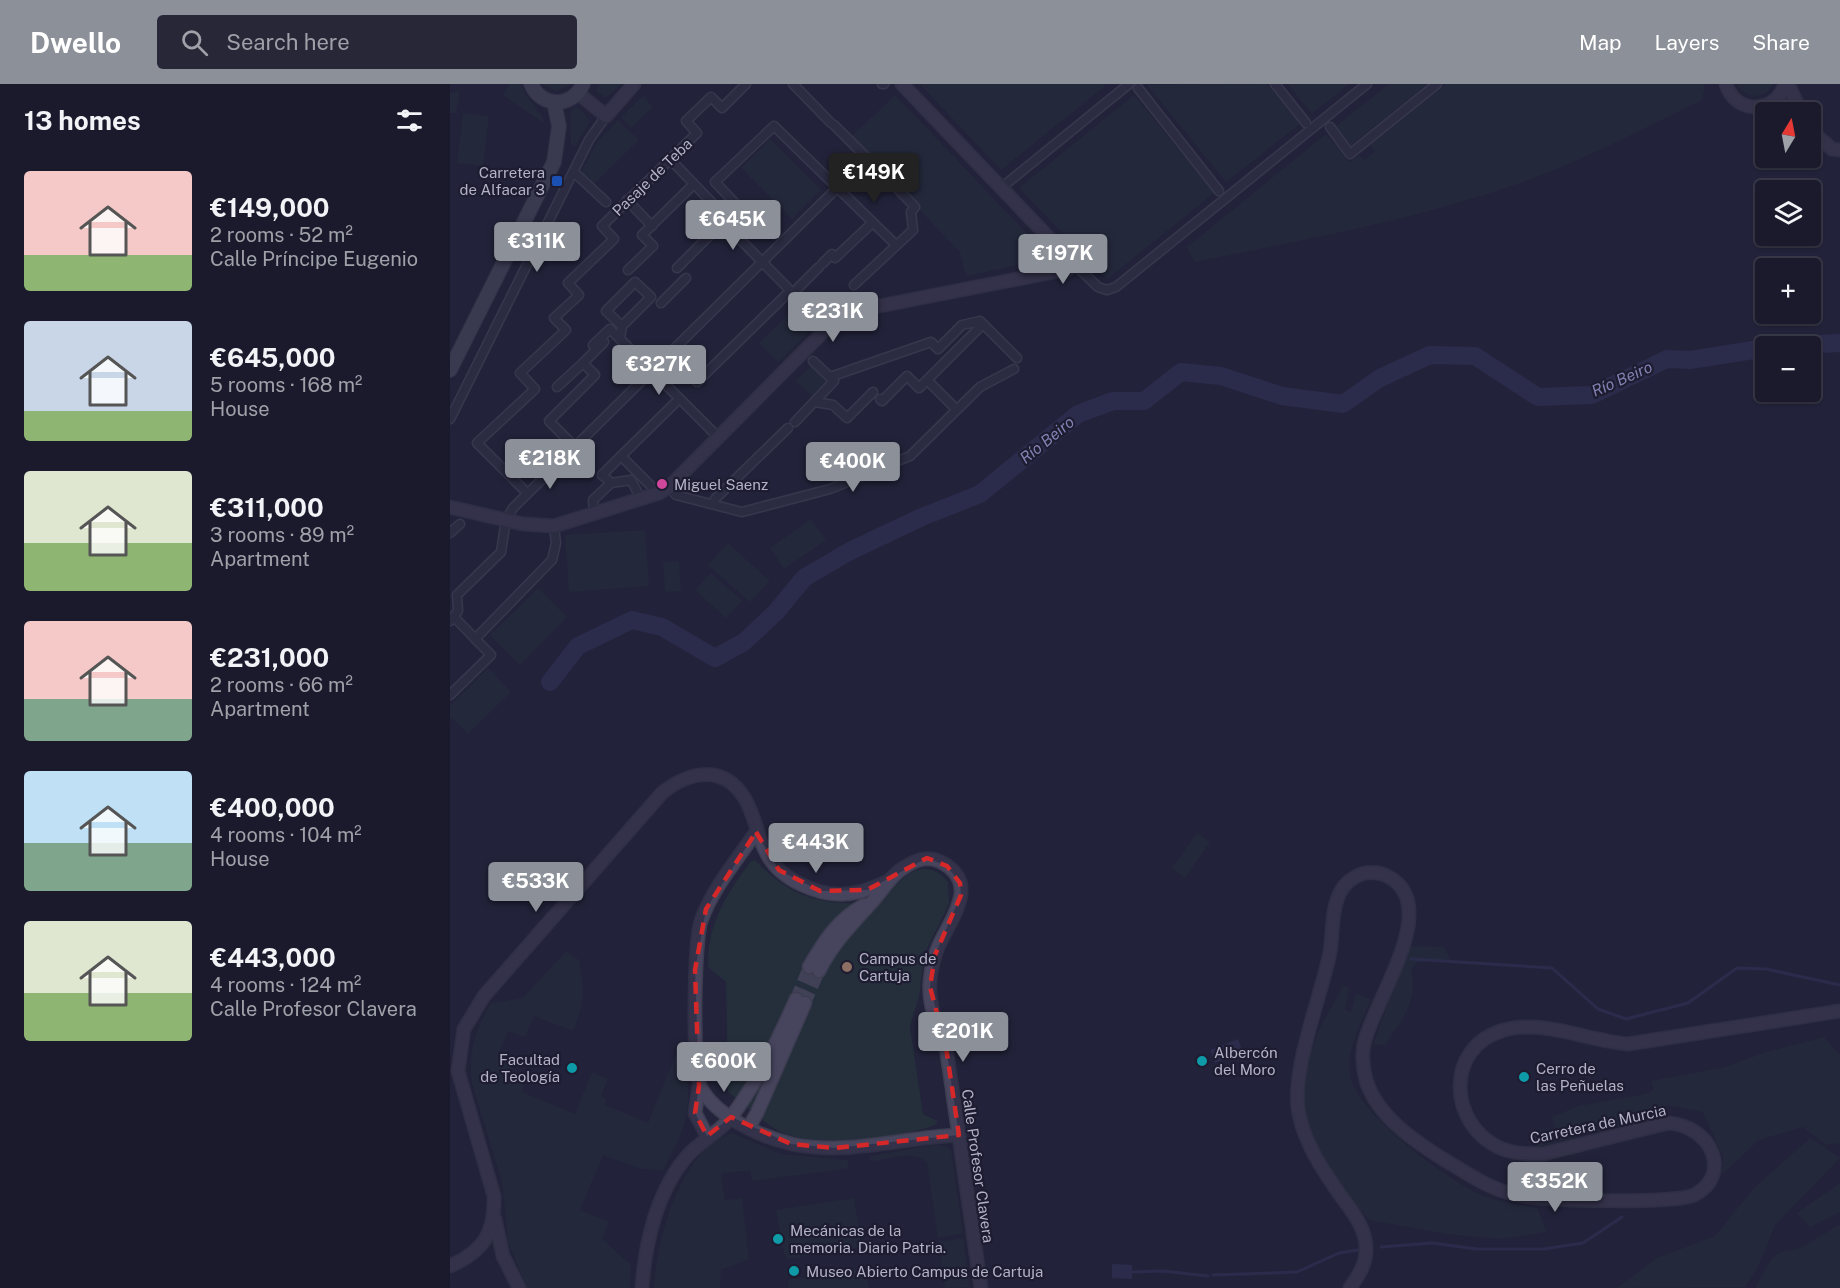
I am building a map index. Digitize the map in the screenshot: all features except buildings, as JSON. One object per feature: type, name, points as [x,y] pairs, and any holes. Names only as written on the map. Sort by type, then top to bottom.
[{"type":"main road","points":[[531,84],[541,98],[554,102],[563,102],[581,89]]},
{"type":"main road","points":[[450,370],[555,162],[559,126],[554,102]]},
{"type":"street","points":[[450,419],[585,148],[606,116],[634,84]]},
{"type":"street","name":"Pasaje de Teba","points":[[525,491],[477,443],[535,389],[520,373],[566,330],[554,318],[579,295],[568,283],[614,239],[602,226],[697,133],[686,121],[711,97],[722,108],[746,84]]},
{"type":"street","points":[[793,84],[878,169]]},
{"type":"street","points":[[902,84],[1074,264],[1098,287],[1107,290],[1116,287],[1367,84]]},
{"type":"street","points":[[1275,84],[1306,123]]},
{"type":"street","points":[[1330,127],[1350,154],[1437,84]]},
{"type":"street","points":[[1726,84],[1733,97],[1740,103],[1750,107],[1755,106]]},
{"type":"street","points":[[1771,102],[1782,93],[1786,84]]},
{"type":"street","points":[[1786,84],[1795,102]]},
{"type":"street","points":[[1001,188],[1133,86],[1219,191]]},
{"type":"street","points":[[581,89],[606,116]]},
{"type":"street","points":[[677,268],[723,222],[724,213],[734,202],[715,182],[774,126],[837,188],[898,243]]},
{"type":"street","points":[[1821,140],[1832,149],[1840,150]]},
{"type":"street","points":[[670,159],[718,209]]},
{"type":"street","points":[[578,175],[606,202]]},
{"type":"street","points":[[854,285],[913,230],[911,212],[915,207],[886,177]]},
{"type":"street","points":[[628,270],[653,246],[642,235],[694,184]]},
{"type":"street","points":[[450,695],[491,655],[452,619],[458,612],[457,595],[501,552],[506,520],[513,508],[837,188]]},
{"type":"street","points":[[627,200],[652,226]]},
{"type":"street","points":[[723,222],[827,328]]},
{"type":"street","points":[[797,289],[832,254],[835,258],[869,226]]},
{"type":"street","points":[[1038,274],[1051,261],[1054,243]]},
{"type":"street","points":[[450,507],[506,520],[554,526],[641,499],[669,487],[717,436],[844,314],[1070,269],[1074,264]]},
{"type":"street","points":[[661,303],[687,278]]},
{"type":"street","points":[[620,339],[622,326],[651,297],[635,282],[606,311],[622,326]]},
{"type":"street","points":[[697,382],[786,295]]},
{"type":"street","points":[[830,377],[931,342],[938,349],[962,325],[980,321],[1017,358]]},
{"type":"street","points":[[880,399],[882,401],[907,376],[919,388],[983,324]]},
{"type":"street","points":[[593,345],[610,329],[717,436]]},
{"type":"street","points":[[557,387],[609,337]]},
{"type":"street","points":[[715,499],[834,381],[813,361]]},
{"type":"street","points":[[573,445],[549,421],[595,375],[583,363]]},
{"type":"street","points":[[669,487],[676,495],[742,512],[814,495],[910,456],[980,387],[1014,369]]},
{"type":"street","points":[[927,380],[953,406]]},
{"type":"street","points":[[815,402],[833,405],[847,418],[873,392]]},
{"type":"street","points":[[608,480],[603,475],[675,403]]},
{"type":"street","points":[[621,456],[651,486]]},
{"type":"street","points":[[594,513],[592,500],[611,483],[631,480],[641,499]]},
{"type":"street","points":[[450,533],[460,524]]},
{"type":"street","points":[[475,639],[552,560],[556,543],[554,526]]},
{"type":"street","points":[[519,1288],[503,1256],[495,1215],[494,1196],[458,1071],[464,1029],[474,1010],[662,793],[679,779],[695,774],[710,775],[736,788],[750,809],[756,832],[768,858],[779,870],[796,881],[820,891],[844,894],[867,890],[889,880]]},
{"type":"street","points":[[707,1136],[695,1113],[699,1086],[695,992],[698,935],[712,898],[756,832]]},
{"type":"street","name":"Calle Profesor Clavera","points":[[814,969],[889,880],[913,862],[927,858],[947,866],[960,883],[959,907],[935,955],[930,987],[937,1024],[946,1047],[981,1288]]},
{"type":"street","name":"Carretera de Murcia","points":[[1350,1288],[1366,1260],[1366,1240],[1356,1217],[1314,1154],[1302,1126],[1296,1097],[1300,1067],[1330,949],[1337,897],[1345,884],[1356,876],[1372,872],[1387,876],[1399,884],[1406,895],[1409,910],[1402,949],[1368,1029],[1363,1047],[1365,1079],[1372,1095],[1390,1119],[1413,1138],[1468,1175],[1501,1191],[1521,1196],[1555,1198],[1683,1199],[1704,1186],[1712,1173],[1713,1158],[1704,1137],[1688,1126],[1668,1123],[1543,1154],[1524,1154],[1497,1146],[1469,1122],[1459,1087],[1462,1066],[1467,1056],[1486,1038],[1501,1031],[1538,1028],[1602,1042],[1628,1044],[1840,1011]]},
{"type":"street","points":[[642,1288],[647,1245],[658,1208],[681,1165],[707,1136],[731,1117],[757,1081],[800,1001],[757,1113],[748,1127]]},
{"type":"street","points":[[699,1086],[713,1103],[731,1117],[748,1127],[791,1144],[835,1148],[858,1147],[929,1135],[959,1136]]},
{"type":"street","points":[[450,1266],[486,1241],[495,1215]]},
{"type":"street","points":[[476,1250],[496,1250],[503,1256]]},
{"type":"highlighted area","points":[[756,832],[779,870],[820,891],[867,890],[927,858],[947,866],[960,883],[961,895],[935,955],[930,987],[946,1047],[959,1135],[835,1148],[791,1144],[731,1117],[707,1136],[695,1113],[699,1086],[695,970],[706,909]]},
{"type":"shaded area","points":[[510,84],[521,84],[545,124],[503,95]]},
{"type":"shaded area","points":[[542,84],[571,84],[556,92]]},
{"type":"shaded area","points":[[599,84],[621,84],[606,98],[596,91]]},
{"type":"shaded area","points":[[920,84],[1103,84],[1105,86],[1001,170]]},
{"type":"shaded area","points":[[1267,84],[1300,124],[1226,182],[1147,85]]},
{"type":"shaded area","points":[[1288,84],[1349,84],[1312,114]]},
{"type":"shaded area","points":[[1389,84],[1428,84],[1350,146],[1336,126]]},
{"type":"shaded area","points":[[1446,84],[1702,84],[1705,87],[1702,100],[1589,155],[1520,183],[1399,218],[1194,262],[1187,247],[1326,134],[1349,162],[1359,155],[1364,160],[1375,151],[1370,145]]},
{"type":"shaded area","points":[[1737,84],[1773,84],[1765,93],[1755,96],[1745,93]]},
{"type":"shaded area","points":[[460,91],[456,113],[450,113],[450,93]]},
{"type":"shaded area","points":[[895,95],[1041,248],[1040,256],[1023,264],[966,276],[960,252],[850,138]]},
{"type":"shaded area","points":[[1134,95],[1214,193],[1107,279],[1019,188]]},
{"type":"shaded area","points":[[643,96],[653,107],[631,128],[621,117]]},
{"type":"shaded area","points":[[574,107],[579,108],[590,121],[575,146],[571,144],[570,115]]},
{"type":"shaded area","points":[[463,113],[489,116],[483,166],[457,163]]},
{"type":"shaded area","points":[[618,120],[639,140],[593,185],[580,174],[598,141]]},
{"type":"shaded area","points":[[770,139],[821,190],[792,219],[741,168]]},
{"type":"shaded area","points":[[797,306],[816,324],[778,362],[759,343]]},
{"type":"shaded area","points":[[813,364],[830,381],[814,398],[796,381]]},
{"type":"shaded area","points":[[811,519],[826,540],[784,569],[770,548]]},
{"type":"shaded area","points":[[645,530],[649,586],[569,592],[565,535]]},
{"type":"shaded area","points":[[728,543],[770,581],[750,602],[708,565]]},
{"type":"shaded area","points":[[679,561],[681,591],[665,592],[663,562]]},
{"type":"shaded area","points":[[711,573],[742,601],[726,618],[695,590]]},
{"type":"shaded area","points":[[538,588],[567,617],[520,665],[490,635]]},
{"type":"shaded area","points":[[488,668],[511,692],[468,734],[450,716],[450,706]]},
{"type":"shaded area","points":[[1197,833],[1210,842],[1185,878],[1172,868]]},
{"type":"shaded area","points":[[755,860],[769,874],[797,892],[841,903],[877,904],[901,880],[919,870],[928,869],[938,873],[948,882],[949,904],[924,955],[919,997],[910,1026],[923,1114],[938,1121],[935,1125],[902,1134],[860,1140],[818,1140],[799,1137],[784,1133],[770,1125],[728,1092],[726,982],[708,967],[709,951],[715,924],[726,898],[750,862]]},
{"type":"shaded area","points":[[1410,946],[1444,947],[1450,958],[1447,961],[1431,959],[1416,963],[1411,971],[1413,992],[1407,1010],[1385,1045],[1373,1044]]},
{"type":"shaded area","points":[[566,951],[579,960],[582,980],[582,1004],[573,1031],[534,1016],[525,1037],[508,1031],[498,1056],[515,1063],[510,1074],[526,1081],[522,1092],[575,1114],[592,1072],[608,1079],[601,1096],[607,1099],[605,1105],[648,1123],[677,1052],[687,1060],[686,1117],[678,1140],[663,1170],[642,1169],[603,1155],[580,1210],[609,1222],[602,1239],[631,1265],[630,1288],[527,1288],[508,1242],[502,1181],[472,1084],[471,1062],[474,1042],[491,1003],[523,998]]},
{"type":"shaded area","points":[[1343,986],[1349,987],[1345,1009],[1351,1013],[1356,994],[1371,999],[1356,1036],[1349,1065],[1356,1090],[1367,1107],[1403,1142],[1464,1186],[1493,1199],[1537,1208],[1547,1232],[1500,1239],[1447,1234],[1369,1220],[1358,1208],[1318,1150],[1305,1118],[1303,1101],[1305,1074],[1313,1047],[1319,1030]]},
{"type":"shaded area","points":[[1824,1037],[1840,1055],[1840,1143],[1826,1145],[1803,1127],[1759,1140],[1722,1175],[1723,1157],[1703,1112],[1668,1105],[1656,1109],[1640,1120],[1534,1148],[1533,1132],[1555,1128],[1552,1117],[1578,1106],[1645,1094],[1654,1090],[1651,1081],[1725,1067],[1766,1052]]},
{"type":"shaded area","points":[[1238,1039],[1243,1053],[1215,1063],[1210,1050]]},
{"type":"shaded area","points":[[732,1133],[781,1154],[847,1160],[849,1168],[752,1181],[750,1170],[721,1174],[725,1200],[742,1198],[749,1259],[721,1270],[720,1288],[654,1288],[666,1222],[685,1176],[698,1157],[714,1142]]},
{"type":"shaded area","points":[[1810,1138],[1840,1158],[1775,1225],[1759,1265],[1745,1287],[1617,1288],[1657,1258],[1715,1236],[1755,1187]]},
{"type":"shaded area","points":[[933,1145],[946,1146],[951,1150],[963,1233],[938,1238],[927,1163],[916,1156],[870,1160],[870,1156]]},
{"type":"shaded area","points":[[1840,1183],[1840,1212],[1810,1227],[1797,1213]]},
{"type":"shaded area","points":[[854,1198],[862,1247],[787,1259],[784,1254],[776,1210]]},
{"type":"shaded area","points":[[1840,1224],[1840,1288],[1755,1288],[1772,1258],[1780,1252],[1801,1248]]},
{"type":"shaded area","points":[[963,1238],[970,1287],[945,1288],[938,1242]]},
{"type":"shaded area","points":[[1112,1264],[1132,1265],[1132,1279],[1112,1278]]},
{"type":"shaded area","points":[[865,1268],[869,1288],[789,1288],[788,1280]]},
{"type":"waterway","name":"Río Beiro","points":[[1821,344],[1840,343]]},
{"type":"waterway","name":"Río Beiro","points":[[550,682],[578,646],[632,620],[662,627],[715,658],[744,642],[776,612],[804,578],[850,551],[922,517],[980,494],[1078,414],[1113,401],[1144,401],[1181,372],[1221,376],[1282,396],[1343,404],[1380,378],[1430,355],[1475,356],[1538,397],[1592,395],[1667,359],[1690,360],[1755,350]]},
{"type":"waterway","points":[[1411,959],[1552,968],[1598,1009],[1626,1019],[1688,1003],[1737,968],[1766,969],[1840,985]]},
{"type":"waterway","points":[[1381,1247],[1432,1243],[1477,1249],[1543,1249],[1583,1243],[1622,1217]]},
{"type":"waterway","points":[[1213,1275],[1297,1272],[1339,1253],[1358,1250]]},
{"type":"waterway","points":[[1132,1272],[1163,1271],[1208,1276]]},
{"type":"tunnel","points":[[796,999],[809,967]]},
{"type":"tunnel","points":[[805,1003],[819,971]]},
{"type":"place","name":"Carretera de Alfacar 3","points":[[557,181]]},
{"type":"place","name":"Miguel Saenz","points":[[662,484]]},
{"type":"place","name":"Campus de Cartuja","points":[[847,967]]},
{"type":"place","name":"Albercón del Moro","points":[[1202,1061]]},
{"type":"place","name":"Facultad de Teología","points":[[572,1068]]},
{"type":"place","name":"Cerro de las Peñuelas","points":[[1524,1077]]},
{"type":"place","name":"Mecánicas de la memoria. Diario Patria.","points":[[778,1239]]},
{"type":"place","name":"Museo Abierto Campus de Cartuja","points":[[794,1271]]}]
